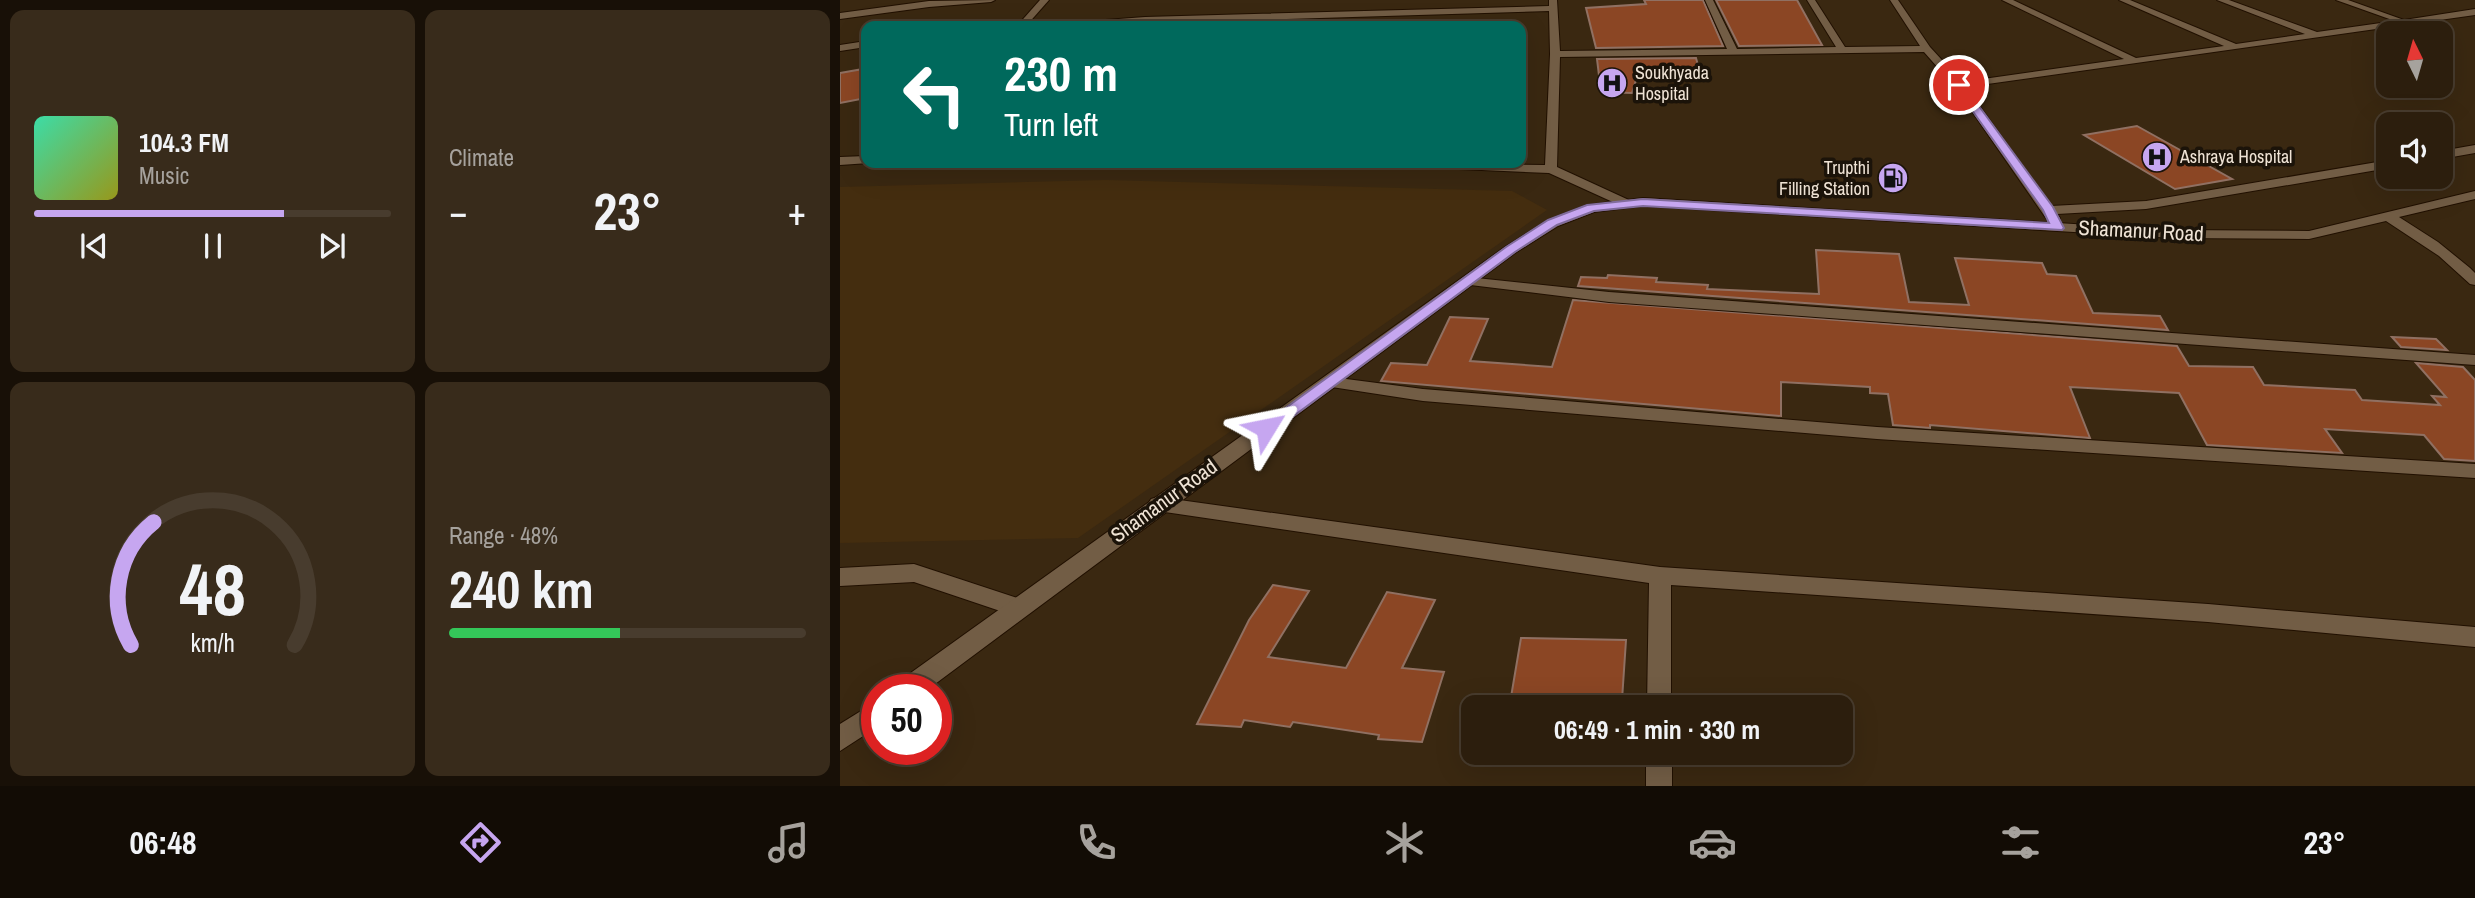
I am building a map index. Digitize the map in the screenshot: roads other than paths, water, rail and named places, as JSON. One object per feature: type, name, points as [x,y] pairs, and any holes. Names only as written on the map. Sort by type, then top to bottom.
[{"type":"street","points":[[840,16],[927,2],[991,0]]},
{"type":"street","points":[[1026,21],[1045,0]]},
{"type":"street","points":[[1446,15],[1450,0]]},
{"type":"street","points":[[1709,0],[1734,53]]},
{"type":"street","points":[[1811,0],[1842,50]]},
{"type":"street","points":[[1894,0],[1927,49],[1959,85],[2049,210],[2057,228]]},
{"type":"street","points":[[2006,0],[2135,61]]},
{"type":"street","points":[[2123,0],[2235,47]]},
{"type":"street","points":[[2221,0],[2318,35]]},
{"type":"street","points":[[2340,0],[2401,21]]},
{"type":"street","points":[[1131,21],[1327,14],[1446,15],[1553,4],[1555,54],[1551,169]]},
{"type":"street","points":[[2411,21],[2475,12]]},
{"type":"street","points":[[1323,21],[1327,14]]},
{"type":"street","points":[[1959,85],[2376,26]]},
{"type":"street","points":[[840,48],[861,45]]},
{"type":"street","points":[[1555,54],[1927,49]]},
{"type":"street","points":[[2453,153],[2475,149]]},
{"type":"street","points":[[840,161],[861,160]]},
{"type":"street","points":[[2049,210],[2146,205],[2376,166]]},
{"type":"street","points":[[1526,168],[1551,169],[1626,204]]},
{"type":"street","name":"Shamanur Road","points":[[929,674],[1467,281],[1553,223],[1592,208],[1626,204],[1690,204],[2174,234],[2309,235],[2475,195]]},
{"type":"street","points":[[2386,215],[2425,237],[2459,263],[2475,281]]},
{"type":"street","points":[[1467,281],[1609,298],[2475,360]]},
{"type":"street","points":[[1331,382],[1423,395],[1877,433],[2475,471]]},
{"type":"street","points":[[1158,504],[1660,576],[2208,613],[2475,637]]},
{"type":"street","points":[[840,577],[914,573],[1018,608]]},
{"type":"street","points":[[1659,695],[1660,576]]},
{"type":"street","points":[[840,739],[861,724]]},
{"type":"street","points":[[1659,765],[1659,786]]},
{"type":"place","name":"Soukhyada Hospital","points":[[1612,83]]},
{"type":"place","name":"Ashraya Hospital","points":[[2157,157]]},
{"type":"place","name":"Trupthi Filling Station","points":[[1893,178]]}]
